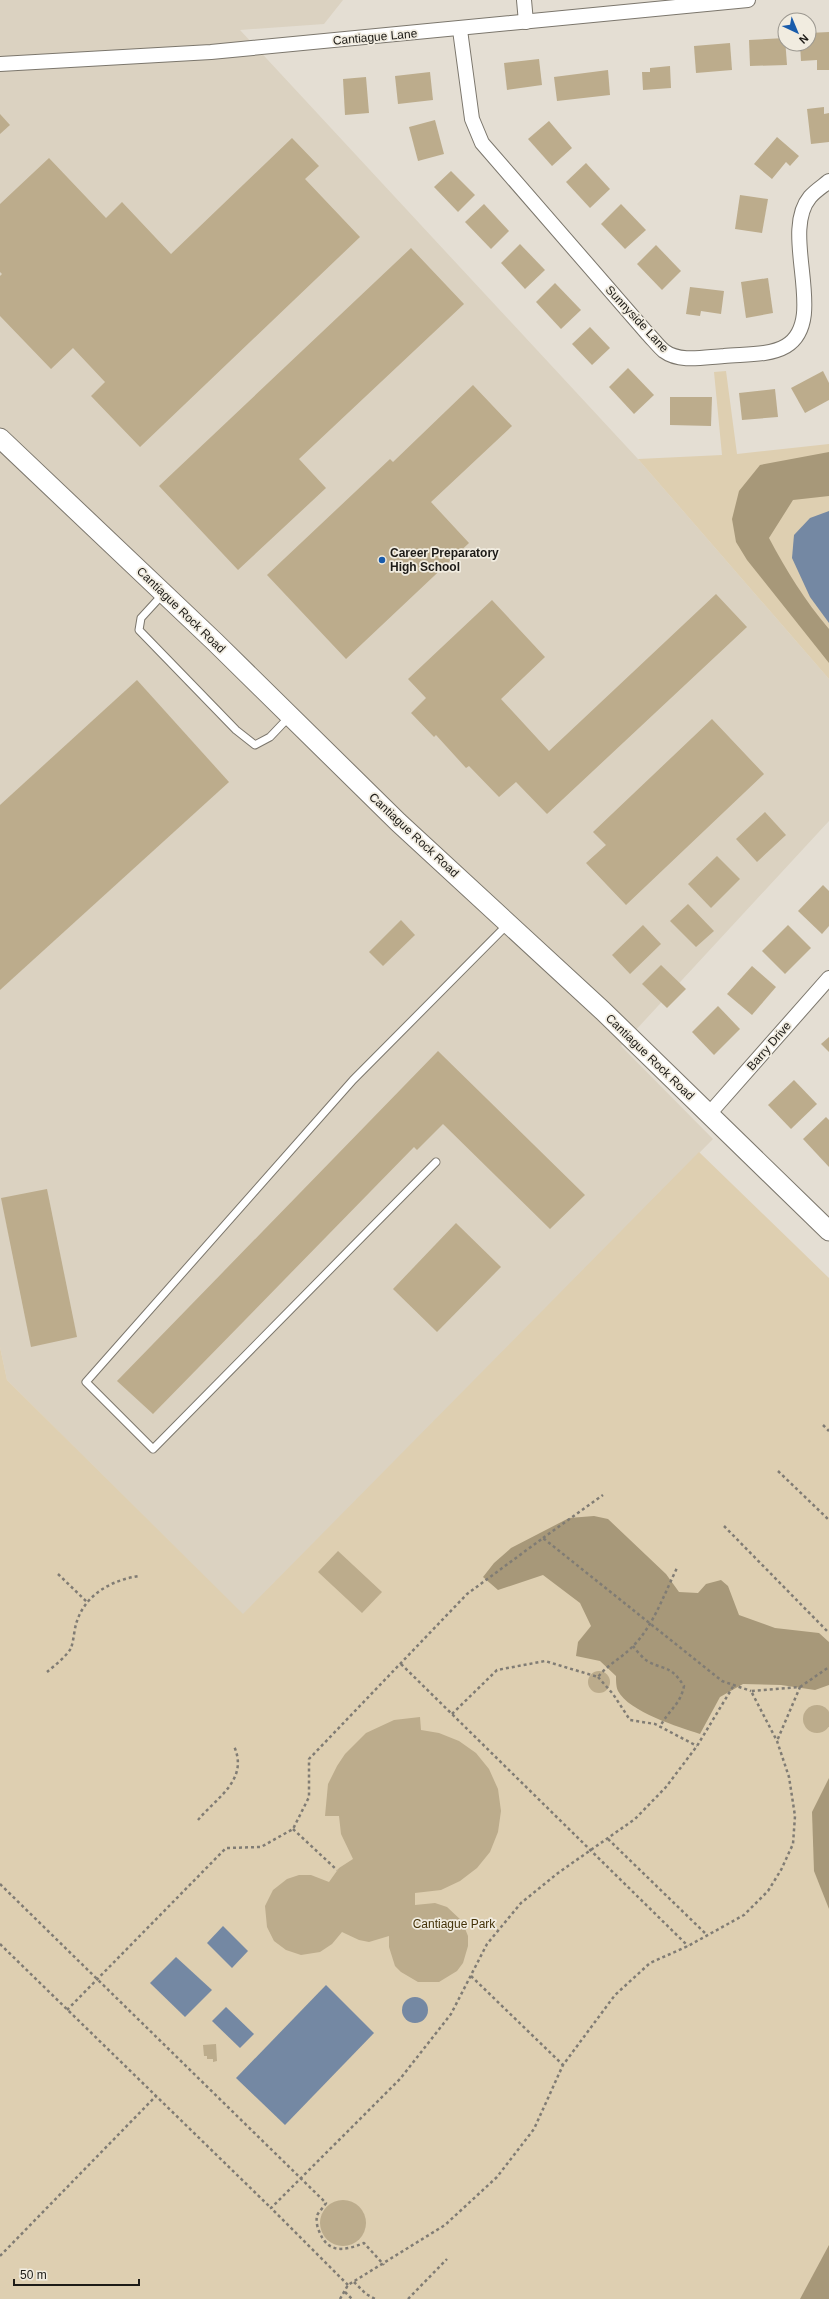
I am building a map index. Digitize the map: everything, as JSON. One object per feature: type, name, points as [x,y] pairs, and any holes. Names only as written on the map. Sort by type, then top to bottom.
[{"type":"main road","name":"Cantiague Rock Road","points":[[0,438],[164,593],[403,826],[509,924],[709,1114],[829,1231]]},
{"type":"street","points":[[524,0],[526,22]]},
{"type":"street","name":"Cantiague Lane","points":[[0,64],[211,52],[460,30],[748,0]]},
{"type":"street","name":"Sunnyside Lane","points":[[460,30],[472,119],[482,143],[647,333],[664,351],[675,357],[697,358],[770,351],[786,346],[799,336],[804,327],[806,312],[800,252],[802,215],[810,198],[829,181]]},
{"type":"street","name":"Barry Drive","points":[[709,1114],[829,978]]},
{"type":"lane","points":[[164,593],[141,618],[139,630],[236,730],[255,746],[270,737],[290,716]]},
{"type":"lane","points":[[436,1162],[153,1448],[86,1382],[353,1080],[509,924]]},
{"type":"path","points":[[823,1425],[829,1431]]},
{"type":"path","points":[[778,1471],[829,1520]]},
{"type":"path","points":[[67,2010],[226,1848],[261,1847],[292,1829],[309,1797],[309,1759],[467,1594],[603,1495]]},
{"type":"path","points":[[724,1526],[829,1633]]},
{"type":"path","points":[[543,1538],[722,1681],[751,1691],[800,1687],[829,1667]]},
{"type":"path","points":[[598,1677],[606,1666],[633,1646],[650,1624],[677,1568]]},
{"type":"path","points":[[58,1574],[88,1602]]},
{"type":"path","points":[[48,1672],[71,1648],[78,1619],[88,1602],[106,1587],[124,1578],[139,1576]]},
{"type":"path","points":[[633,1646],[648,1662],[663,1666],[676,1674],[684,1686],[682,1698],[665,1716],[660,1727]]},
{"type":"path","points":[[452,1714],[497,1670],[545,1660],[598,1677],[613,1694],[630,1720],[660,1727],[697,1746]]},
{"type":"path","points":[[401,1664],[688,1946]]},
{"type":"path","points":[[271,2208],[400,2079],[451,2014],[487,1944],[520,1903],[558,1873],[592,1851],[635,1819],[666,1787],[697,1746],[734,1685]]},
{"type":"path","points":[[777,1741],[800,1687]]},
{"type":"path","points":[[340,2299],[348,2285],[384,2265],[445,2225],[496,2177],[534,2129],[563,2065],[615,1995],[650,1963],[688,1946],[744,1915],[768,1891],[781,1870],[793,1844],[795,1816],[789,1777],[777,1741],[751,1691]]},
{"type":"path","points":[[198,1820],[236,1776],[239,1756],[234,1746]]},
{"type":"path","points":[[292,1829],[337,1870]]},
{"type":"path","points":[[608,1838],[707,1935]]},
{"type":"path","points":[[0,1884],[326,2203],[317,2216],[317,2227],[323,2241],[334,2249],[349,2249],[364,2243],[384,2265]]},
{"type":"path","points":[[0,1944],[348,2285]]},
{"type":"path","points":[[471,1976],[563,2065]]},
{"type":"path","points":[[0,2256],[156,2096]]},
{"type":"path","points":[[408,2299],[447,2259]]},
{"type":"path","points":[[354,2282],[366,2294],[375,2299]]},
{"type":"path","points":[[345,2292],[352,2299]]},
{"type":"shaded area","points":[[0,0],[343,0],[324,24],[240,30],[638,459],[829,679],[829,821],[621,1046],[713,1139],[243,1615],[7,1380],[0,1347]]},
{"type":"shaded area","points":[[829,452],[829,496],[793,500],[769,538],[796,585],[829,629],[829,663],[747,560],[736,542],[732,519],[739,491],[760,465]]},
{"type":"shaded area","points":[[594,1516],[608,1519],[666,1574],[679,1592],[698,1593],[706,1584],[721,1580],[728,1586],[739,1615],[775,1628],[819,1633],[829,1642],[829,1685],[815,1690],[781,1685],[743,1684],[720,1697],[700,1734],[655,1718],[632,1706],[618,1691],[616,1686],[616,1676],[600,1661],[576,1656],[578,1642],[591,1626],[580,1603],[543,1575],[498,1590],[483,1577],[494,1563],[511,1548],[569,1518]]},
{"type":"shaded area","points":[[829,1778],[829,1909],[814,1871],[812,1812]]},
{"type":"shaded area","points":[[829,2245],[829,2299],[800,2299]]},
{"type":"green space","points":[[726,371],[737,454],[829,444],[829,679],[638,459],[722,455],[714,372]]},
{"type":"green space","name":"Cantiague Park","points":[[699,1152],[829,1278],[829,2291],[825,2299],[0,2299],[0,1347],[7,1380],[243,1614]]},
{"type":"water","points":[[829,511],[829,623],[810,597],[792,558],[794,535],[810,518]]},
{"type":"water","points":[[223,1926],[248,1951],[232,1968],[207,1943]]},
{"type":"water","points":[[176,1957],[212,1990],[185,2017],[150,1983]]},
{"type":"water","points":[[326,1985],[374,2033],[285,2125],[236,2078]]},
{"type":"water","points":[[415,1997],[424,2001],[428,2010],[424,2019],[415,2023],[406,2019],[402,2010],[406,2001]]},
{"type":"water","points":[[226,2007],[254,2034],[240,2048],[212,2021]]},
{"type":"building","points":[[829,32],[829,70],[817,70],[817,60],[801,61],[800,52],[817,52],[817,33]]},
{"type":"building","points":[[777,38],[777,52],[786,52],[787,65],[750,66],[749,40]]},
{"type":"building","points":[[730,43],[732,70],[696,73],[694,46]]},
{"type":"building","points":[[539,59],[542,85],[507,90],[504,63]]},
{"type":"building","points":[[670,66],[671,88],[643,90],[642,72],[650,72],[650,68]]},
{"type":"building","points":[[608,70],[610,95],[557,101],[554,77]]},
{"type":"building","points":[[430,72],[433,100],[398,104],[395,76]]},
{"type":"building","points":[[366,77],[369,113],[345,115],[343,79]]},
{"type":"building","points":[[824,107],[824,114],[829,113],[829,142],[811,144],[807,109]]},
{"type":"building","points":[[0,114],[10,125],[0,134]]},
{"type":"building","points":[[435,120],[444,154],[418,161],[409,127]]},
{"type":"building","points":[[549,121],[572,148],[552,166],[528,139]]},
{"type":"building","points":[[777,137],[799,156],[790,166],[786,162],[772,179],[754,164]]},
{"type":"building","points":[[292,138],[319,166],[305,179],[360,237],[140,447],[91,396],[105,382],[73,348],[51,369],[0,316],[0,276],[2,274],[0,272],[0,204],[49,158],[106,218],[122,202],[171,254]]},
{"type":"building","points":[[586,163],[610,189],[590,208],[566,182]]},
{"type":"building","points":[[451,171],[475,195],[458,212],[434,187]]},
{"type":"building","points":[[740,195],[768,199],[762,233],[735,229]]},
{"type":"building","points":[[484,204],[509,231],[491,249],[465,222]]},
{"type":"building","points":[[621,204],[646,230],[625,249],[601,224]]},
{"type":"building","points":[[520,244],[545,270],[525,289],[501,263]]},
{"type":"building","points":[[656,245],[681,271],[662,290],[637,264]]},
{"type":"building","points":[[411,248],[464,304],[299,459],[326,488],[238,570],[159,486]]},
{"type":"building","points":[[768,278],[773,313],[746,318],[741,282]]},
{"type":"building","points":[[555,283],[581,310],[561,329],[536,302]]},
{"type":"building","points":[[690,287],[724,291],[721,314],[701,311],[700,316],[686,314]]},
{"type":"building","points":[[590,327],[610,348],[592,365],[572,344]]},
{"type":"building","points":[[628,368],[654,395],[634,414],[609,387]]},
{"type":"building","points":[[823,371],[829,383],[829,400],[805,413],[791,388]]},
{"type":"building","points":[[473,385],[512,426],[431,502],[469,543],[346,659],[267,575],[390,459],[393,462]]},
{"type":"building","points":[[775,389],[778,417],[742,420],[739,393]]},
{"type":"building","points":[[670,397],[712,397],[711,426],[670,425]]},
{"type":"building","points":[[716,594],[747,627],[547,814],[516,782],[499,797],[469,766],[466,768],[436,735],[434,737],[411,713],[426,698],[408,679],[492,600],[545,657],[501,699],[549,751]]},
{"type":"building","points":[[137,680],[229,782],[0,990],[0,805]]},
{"type":"building","points":[[712,719],[764,774],[626,905],[586,863],[606,845],[593,832]]},
{"type":"building","points":[[765,812],[786,835],[757,862],[736,839]]},
{"type":"building","points":[[717,856],[740,879],[711,908],[688,884]]},
{"type":"building","points":[[823,885],[829,891],[829,926],[822,934],[798,911]]},
{"type":"building","points":[[688,904],[714,931],[696,947],[670,921]]},
{"type":"building","points":[[401,920],[415,935],[383,966],[369,952]]},
{"type":"building","points":[[643,925],[661,944],[630,974],[612,955]]},
{"type":"building","points":[[788,925],[811,948],[785,974],[762,951]]},
{"type":"building","points":[[661,965],[686,989],[667,1008],[642,984]]},
{"type":"building","points":[[752,966],[776,987],[752,1015],[727,994]]},
{"type":"building","points":[[718,1006],[740,1029],[714,1055],[692,1032]]},
{"type":"building","points":[[829,1037],[829,1052],[821,1044]]},
{"type":"building","points":[[438,1051],[585,1195],[550,1229],[443,1124],[417,1150],[414,1147],[153,1414],[117,1381]]},
{"type":"building","points":[[794,1080],[817,1104],[791,1129],[768,1105]]},
{"type":"building","points":[[826,1117],[829,1120],[829,1167],[803,1139]]},
{"type":"building","points":[[47,1189],[77,1337],[31,1347],[1,1198]]},
{"type":"building","points":[[456,1223],[501,1267],[437,1332],[393,1289]]},
{"type":"building","points":[[338,1551],[382,1592],[362,1613],[318,1572]]},
{"type":"building","points":[[599,1671],[607,1674],[610,1682],[607,1690],[599,1693],[591,1690],[588,1682],[591,1674]]},
{"type":"building","points":[[817,1705],[823,1706],[827,1709],[830,1713],[830,1725],[827,1729],[823,1732],[817,1733],[811,1732],[807,1729],[804,1725],[803,1719],[804,1713],[807,1709],[811,1706]]},
{"type":"building","points":[[420,1717],[421,1730],[439,1733],[459,1741],[476,1753],[489,1769],[498,1789],[501,1811],[498,1832],[490,1852],[477,1868],[460,1881],[441,1890],[415,1893],[415,1905],[435,1903],[447,1907],[462,1921],[468,1936],[468,1946],[463,1963],[457,1971],[439,1982],[418,1982],[401,1972],[395,1966],[389,1947],[389,1936],[369,1942],[359,1940],[342,1932],[332,1944],[320,1952],[301,1955],[286,1950],[274,1941],[267,1927],[265,1906],[273,1890],[287,1879],[299,1875],[311,1875],[329,1882],[339,1868],[353,1859],[341,1834],[339,1816],[325,1816],[328,1784],[337,1766],[345,1754],[366,1733],[394,1720]]},
{"type":"building","points":[[216,2044],[217,2061],[213,2062],[213,2059],[207,2059],[207,2056],[204,2056],[203,2045]]},
{"type":"building","points":[[348,2200],[352,2201],[362,2210],[365,2214],[365,2232],[356,2242],[348,2246],[338,2246],[330,2242],[321,2232],[320,2218],[324,2210],[334,2201]]},
{"type":"place","name":"Career Preparatory High School","points":[[382,560]]}]
